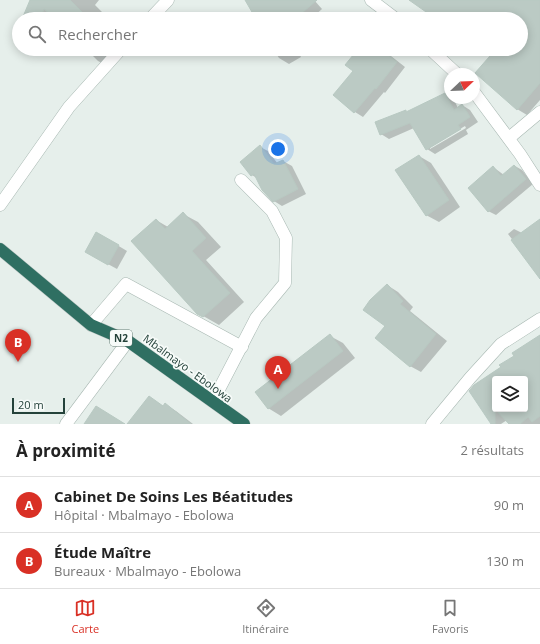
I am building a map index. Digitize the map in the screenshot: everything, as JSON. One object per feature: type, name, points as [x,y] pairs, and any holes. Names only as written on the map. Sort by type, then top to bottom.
[{"type":"highway","name":"Mbalmayo - Ebolowa","points":[[0,249],[91,325],[128,341],[244,424]]},
{"type":"street","points":[[157,12],[168,0]]},
{"type":"street","points":[[371,0],[387,12]]},
{"type":"street","points":[[0,205],[69,107],[115,56]]},
{"type":"street","points":[[438,56],[451,68]]},
{"type":"street","points":[[480,100],[509,138],[540,185]]},
{"type":"street","points":[[509,138],[540,112]]},
{"type":"street","points":[[213,402],[256,318],[285,283],[286,238],[272,211],[241,180]]},
{"type":"street","points":[[91,325],[126,284],[242,347]]},
{"type":"street","points":[[432,424],[500,344],[540,319]]},
{"type":"street","points":[[66,424],[128,341]]},
{"type":"building","points":[[30,0],[70,0],[82,12],[47,12],[44,9],[43,12],[25,12]]},
{"type":"building","points":[[245,0],[317,0],[303,12],[252,12]]},
{"type":"building","points":[[409,0],[540,0],[540,83],[517,110],[480,77],[479,68],[490,56],[528,56],[528,12],[426,12]]},
{"type":"building","points":[[352,56],[390,56],[397,62],[376,89],[375,88],[354,113],[333,95],[353,71],[345,65]]},
{"type":"building","points":[[444,93],[444,104],[451,104],[454,110],[462,104],[470,117],[458,125],[461,129],[426,150],[410,123],[380,135],[375,122],[406,110],[406,112]]},
{"type":"building","points":[[260,145],[274,164],[283,160],[298,189],[273,202],[262,190],[254,174],[251,176],[240,162]]},
{"type":"building","points":[[419,155],[449,200],[426,216],[395,170]]},
{"type":"building","points":[[514,165],[526,179],[488,212],[468,188],[493,166],[501,176]]},
{"type":"building","points":[[183,212],[206,238],[192,251],[230,293],[203,317],[197,314],[131,241],[156,219],[165,229]]},
{"type":"building","points":[[540,219],[540,279],[511,240]]},
{"type":"building","points":[[96,232],[119,245],[108,265],[85,252]]},
{"type":"building","points":[[387,284],[403,301],[400,304],[436,334],[410,367],[375,338],[385,326],[363,310],[370,300]]},
{"type":"building","points":[[330,334],[343,351],[268,409],[255,392]]},
{"type":"building","points":[[540,335],[540,416],[532,422],[528,417],[520,424],[509,424],[498,412],[528,412],[528,376],[492,376],[492,412],[495,412],[495,424],[491,424],[469,391],[474,385],[501,367],[499,365],[514,356],[512,353]]},
{"type":"building","points":[[149,396],[163,406],[165,403],[191,424],[127,424]]},
{"type":"building","points":[[96,406],[125,424],[84,424]]},
{"type":"place","name":"Étude Maître","points":[[18,362]]},
{"type":"place","name":"Cabinet De Soins Les Béatitudes","points":[[278,389]]}]
